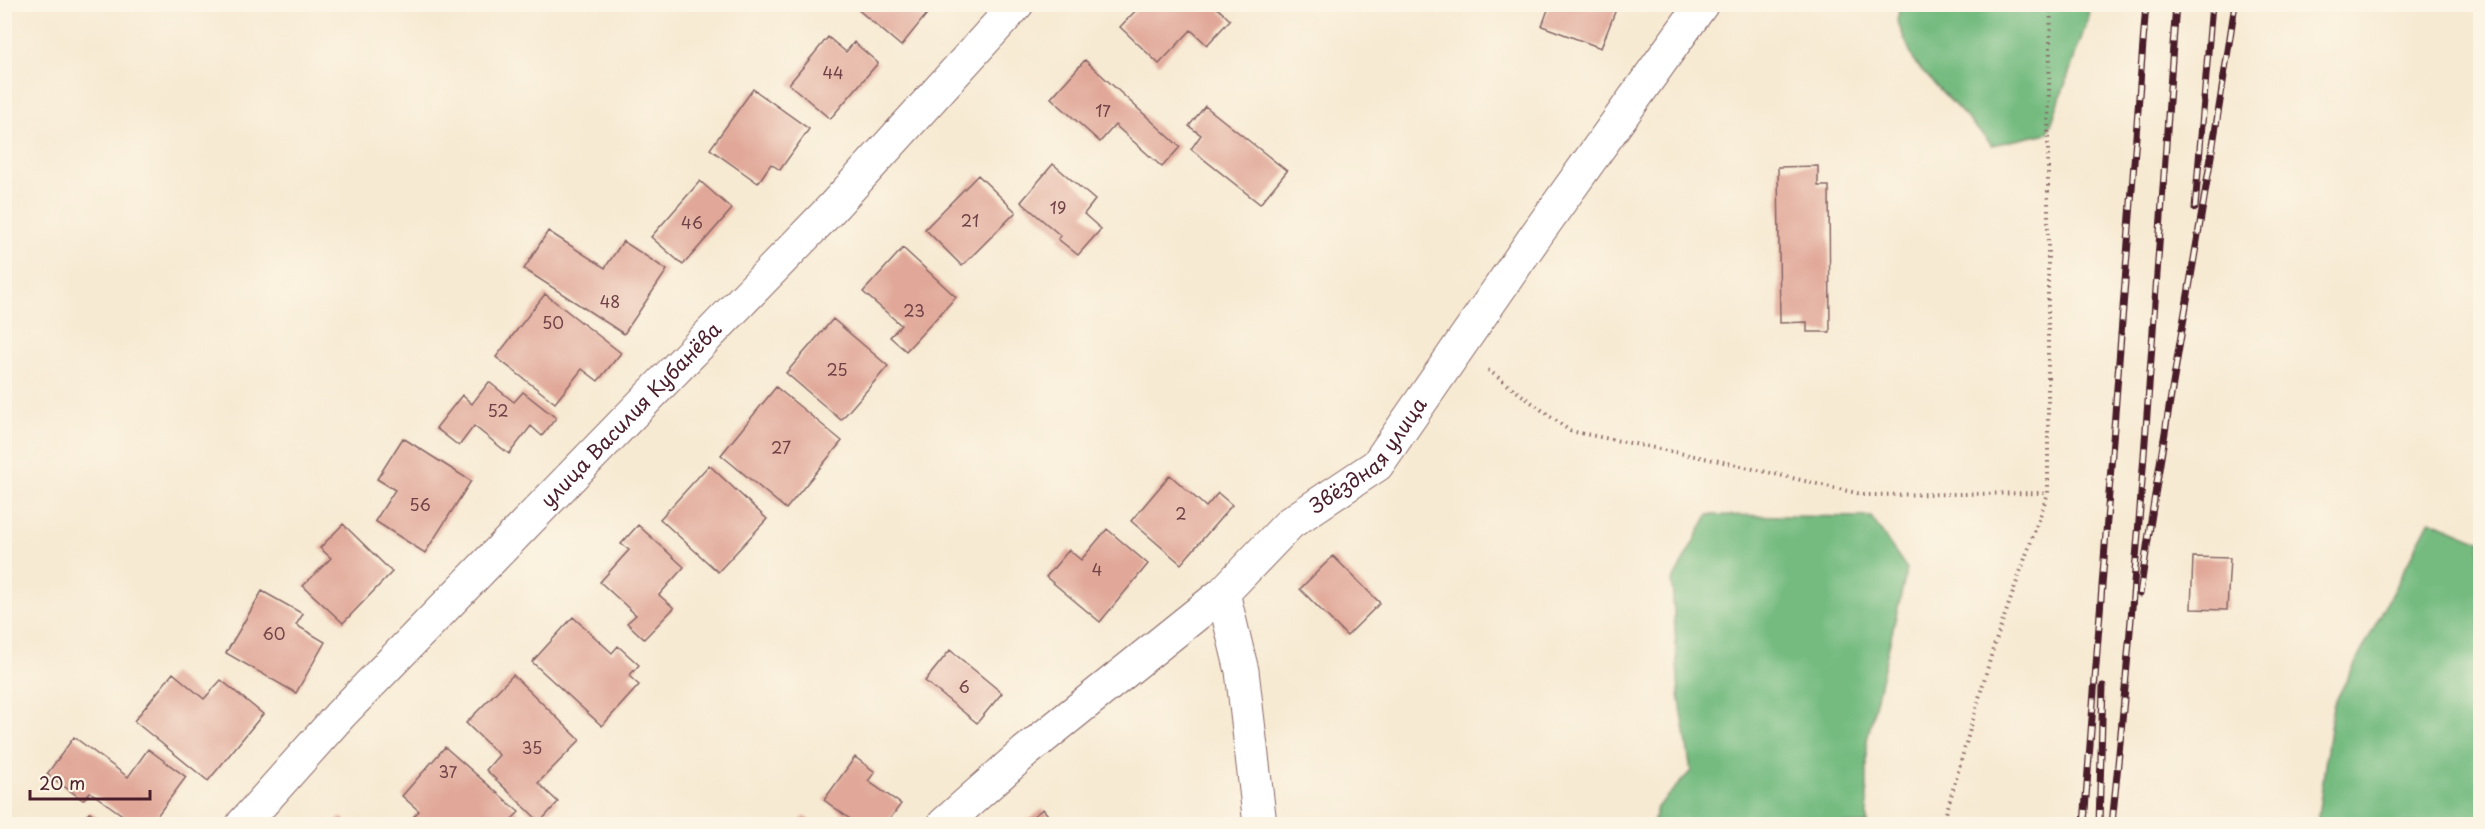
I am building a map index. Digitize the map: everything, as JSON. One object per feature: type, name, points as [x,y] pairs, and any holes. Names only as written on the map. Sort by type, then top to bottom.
[{"type":"street","name":"улица Василия Кубанёва","points":[[243,825],[340,715],[830,210],[1017,4]]},
{"type":"street","name":"Звёздная улица","points":[[944,825],[1026,752],[1223,593],[1290,523],[1377,465],[1702,4]]},
{"type":"street","points":[[1223,593],[1242,671],[1260,825]]},
{"type":"path","points":[[1943,825],[1993,649],[2048,493],[2048,133],[2051,4]]},
{"type":"path","points":[[1458,348],[1570,431],[1719,460],[1865,495],[2048,493]]},
{"type":"green space","points":[[1900,5],[2089,5],[2088,19],[2048,133],[1992,145],[1915,63],[1897,21]]},
{"type":"green space","points":[[1708,515],[1871,517],[1907,569],[1867,740],[1867,824],[1653,824],[1657,807],[1691,771],[1679,694],[1672,582]]},
{"type":"green space","points":[[2430,520],[2480,541],[2480,824],[2317,824],[2333,706]]},
{"type":"building","points":[[857,4],[935,4],[901,46],[855,7]]},
{"type":"building","points":[[1142,4],[1213,4],[1230,20],[1207,45],[1191,30],[1159,64],[1120,27]]},
{"type":"building","points":[[1550,4],[1618,4],[1601,48],[1542,26]]},
{"type":"building","points":[[828,37],[846,52],[854,42],[878,63],[830,119],[789,84]]},
{"type":"building","points":[[1085,60],[1180,147],[1162,167],[1115,125],[1100,142],[1051,98]]},
{"type":"building","points":[[753,89],[809,129],[780,170],[771,164],[758,183],[710,149]]},
{"type":"building","points":[[1205,106],[1287,171],[1260,204],[1191,149],[1201,135],[1189,126]]},
{"type":"building","points":[[1053,164],[1095,200],[1084,214],[1101,229],[1078,255],[1058,239],[1061,236],[1021,202]]},
{"type":"building","points":[[1818,166],[1818,186],[1829,186],[1830,332],[1807,332],[1807,322],[1780,323],[1778,167]]},
{"type":"building","points":[[978,175],[1016,212],[962,266],[925,229]]},
{"type":"building","points":[[700,181],[732,209],[683,265],[651,237]]},
{"type":"building","points":[[548,231],[605,268],[623,241],[667,270],[624,334],[524,269]]},
{"type":"building","points":[[903,248],[956,297],[906,351],[890,337],[901,325],[863,292]]},
{"type":"building","points":[[545,294],[621,353],[598,381],[582,369],[555,403],[496,357]]},
{"type":"building","points":[[833,319],[888,366],[841,420],[786,373]]},
{"type":"building","points":[[489,382],[514,402],[523,392],[556,418],[542,436],[531,426],[509,454],[474,426],[459,446],[436,428],[462,395],[472,404]]},
{"type":"building","points":[[776,387],[842,441],[786,509],[721,455]]},
{"type":"building","points":[[403,438],[471,481],[425,553],[375,521],[395,490],[377,479]]},
{"type":"building","points":[[709,465],[767,519],[718,572],[660,519]]},
{"type":"building","points":[[1170,475],[1206,507],[1218,493],[1232,505],[1181,564],[1131,521]]},
{"type":"building","points":[[343,524],[392,572],[343,623],[303,586],[331,558],[320,548]]},
{"type":"building","points":[[638,525],[684,567],[659,595],[674,608],[644,639],[627,623],[636,615],[600,582],[629,550],[621,544]]},
{"type":"building","points":[[1107,529],[1148,564],[1100,622],[1046,577],[1069,550],[1081,560]]},
{"type":"building","points":[[1333,556],[1380,603],[1347,636],[1300,589]]},
{"type":"building","points":[[2193,557],[2230,558],[2227,610],[2191,609]]},
{"type":"building","points":[[262,591],[303,614],[296,625],[325,642],[296,693],[226,653]]},
{"type":"building","points":[[573,617],[612,653],[618,646],[639,665],[629,676],[639,685],[602,726],[532,662]]},
{"type":"building","points":[[950,650],[1002,693],[977,723],[925,681]]},
{"type":"building","points":[[173,673],[204,699],[221,680],[263,714],[208,781],[134,721]]},
{"type":"building","points":[[513,675],[580,740],[538,783],[558,802],[540,822],[486,770],[499,755],[466,723]]},
{"type":"building","points":[[74,737],[128,777],[148,749],[186,777],[151,824],[135,824],[90,792],[83,800],[47,774]]},
{"type":"building","points":[[445,747],[519,812],[507,824],[421,824],[413,817],[419,811],[402,796]]},
{"type":"building","points":[[855,757],[875,772],[868,781],[901,804],[886,824],[857,824],[824,800]]},
{"type":"building","points":[[1043,809],[1055,824],[1022,824]]},
{"type":"building","points":[[90,812],[105,824],[79,824]]},
{"type":"building","points":[[804,816],[814,824],[798,824]]},
{"type":"building","points":[[341,817],[349,824],[334,824]]},
{"type":"railway","points":[[2084,824],[2146,4]]},
{"type":"railway","points":[[2112,824],[2139,517],[2176,4]]},
{"type":"railway","points":[[2195,208],[2212,4]]},
{"type":"railway","points":[[2140,594],[2235,4]]},
{"type":"railway","points":[[2099,824],[2103,686]]}]
